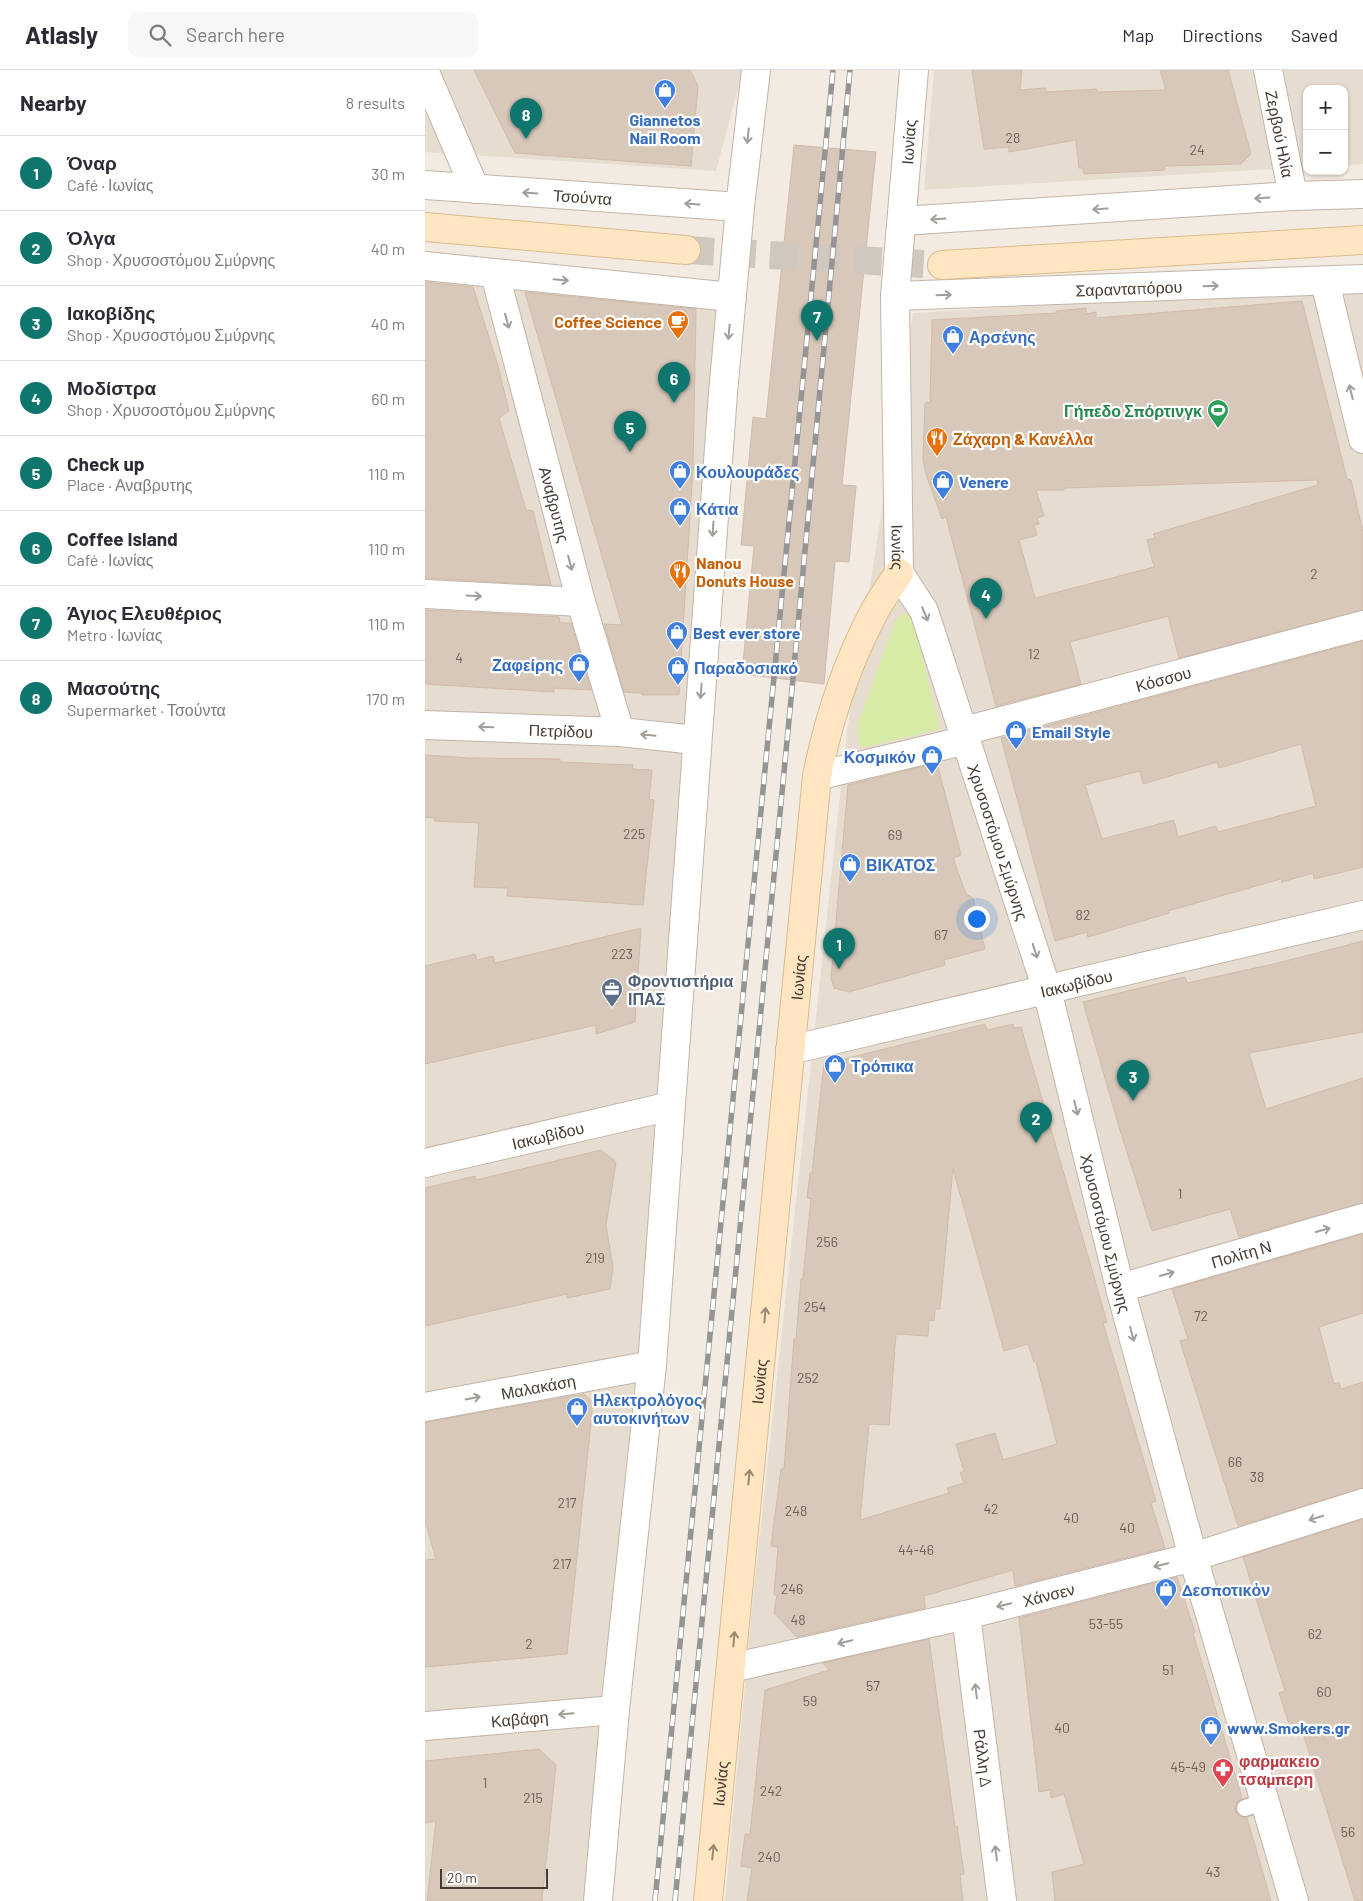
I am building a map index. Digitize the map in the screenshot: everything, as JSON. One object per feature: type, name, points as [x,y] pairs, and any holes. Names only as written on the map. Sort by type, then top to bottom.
[{"type":"street","name":"Ιωνίας","points":[[708,1901],[817,776],[823,747],[848,666],[872,614],[899,573],[895,296],[914,70]]},
{"type":"street","name":"Ζερβού Ηλία","points":[[1268,70],[1293,196]]},
{"type":"street","points":[[425,72],[475,189]]},
{"type":"street","points":[[599,1901],[615,1710],[652,1365],[696,740],[750,78]]},
{"type":"street","name":"Τσούντα","points":[[425,185],[740,207]]},
{"type":"street","points":[[902,221],[1293,196],[1363,194]]},
{"type":"street","points":[[425,227],[686,250]]},
{"type":"street","name":"Σαρανταπόρου","points":[[942,265],[1363,240]]},
{"type":"street","points":[[425,266],[732,296]]},
{"type":"street","name":"Αναβρυτης","points":[[495,274],[581,602],[620,732]]},
{"type":"street","name":"Σαρανταπόρου","points":[[895,296],[1325,282],[1363,279]]},
{"type":"street","points":[[1325,282],[1363,439]]},
{"type":"street","name":"Χρυσοστόμου Σμύρνης","points":[[899,573],[924,610],[1047,990],[1120,1288],[1193,1557],[1255,1804],[1294,1901]]},
{"type":"street","points":[[425,594],[581,602]]},
{"type":"street","name":"Κόσσου","points":[[817,776],[1363,625]]},
{"type":"street","name":"Πετρίδου","points":[[425,725],[620,732],[696,740]]},
{"type":"street","name":"Ιακωβίδου","points":[[790,1050],[1363,915]]},
{"type":"street","name":"Ιακωβίδου","points":[[425,1163],[671,1106]]},
{"type":"street","name":"Πολίτη Ν","points":[[1120,1288],[1363,1218]]},
{"type":"street","name":"Μαλακάση","points":[[425,1407],[652,1365]]},
{"type":"street","name":"Χάνσεν","points":[[731,1668],[966,1615],[1193,1557],[1363,1503]]},
{"type":"street","name":"Ράλλη Δ","points":[[966,1615],[1002,1901]]},
{"type":"street","name":"Καβάφη","points":[[425,1726],[615,1710]]},
{"type":"shaded area","points":[[425,70],[743,70],[716,171],[425,152]]},
{"type":"shaded area","points":[[934,70],[1363,70],[1363,164],[1348,165],[1348,85],[1303,85],[1303,167],[924,190]]},
{"type":"shaded area","points":[[425,275],[720,299],[694,701],[642,1307],[585,1901],[425,1901]]},
{"type":"shaded area","points":[[1363,285],[1363,1901],[725,1901],[752,1607],[847,731],[913,313]]},
{"type":"green space","points":[[904,614],[912,615],[940,729],[861,748],[857,726],[896,619]]},
{"type":"building","points":[[474,70],[690,70],[698,86],[691,166],[515,153]]},
{"type":"building","points":[[972,70],[1022,70],[1020,90],[1045,88],[1046,92],[1097,89],[1097,92],[1166,90],[1160,70],[1228,70],[1251,154],[1241,164],[1165,166],[1165,170],[1084,174],[1083,168],[1079,168],[1076,140],[1009,152],[1009,147],[984,149]]},
{"type":"building","points":[[794,145],[876,152],[842,485],[856,486],[849,562],[835,561],[824,684],[742,674],[754,546],[741,545],[753,417],[766,419]]},
{"type":"building","points":[[425,282],[473,287],[498,366],[509,411],[499,418],[526,510],[533,511],[551,585],[425,578]]},
{"type":"building","points":[[525,292],[696,309],[693,468],[679,695],[642,695],[642,693],[624,692],[604,624],[622,625]]},
{"type":"building","points":[[1302,301],[1347,479],[1351,480],[1363,532],[1363,610],[1179,658],[1168,616],[1070,642],[1081,684],[996,706],[946,517],[942,519],[923,460],[925,403],[930,402],[932,320],[1057,313],[1056,311],[1086,308],[1086,314],[1096,312],[1096,318]],"holes":[[[1317,480],[1318,485],[1153,534],[1155,538],[1147,540],[1154,567],[1035,598],[1019,540],[1037,535],[1034,525],[1039,524],[1037,518],[1044,516],[1036,490]]]},
{"type":"building","points":[[425,610],[559,617],[560,623],[571,623],[591,690],[554,688],[554,692],[425,684]]},
{"type":"building","points":[[1363,641],[1363,867],[1314,879],[1313,873],[1282,882],[1281,879],[1168,911],[1169,913],[1088,937],[1087,932],[1055,941],[1001,738]],"holes":[[[1301,744],[1316,806],[1218,832],[1216,826],[1178,837],[1174,820],[1102,839],[1085,785],[1140,771],[1143,784],[1217,762],[1219,768]]]},
{"type":"building","points":[[425,755],[472,758],[560,759],[560,762],[633,765],[632,769],[652,770],[649,799],[654,800],[643,905],[507,896],[508,888],[474,887],[479,823],[434,821],[435,818],[425,817]]},
{"type":"building","points":[[937,763],[961,855],[953,858],[966,894],[973,898],[985,949],[944,960],[945,965],[849,992],[834,988],[831,978],[848,785]]},
{"type":"building","points":[[641,928],[635,1022],[596,1034],[596,1025],[425,1064],[425,966],[475,954],[477,960],[493,956],[495,963]]},
{"type":"building","points":[[1363,941],[1363,1032],[1249,1053],[1266,1109],[1363,1078],[1363,1203],[1239,1237],[1230,1209],[1152,1231],[1119,1127],[1083,1002],[1185,977],[1187,983],[1278,963]]},
{"type":"building","points":[[985,1024],[987,1030],[1013,1024],[1014,1028],[1021,1027],[1107,1322],[1103,1323],[1156,1501],[1151,1503],[1165,1548],[1015,1586],[1013,1570],[924,1596],[925,1608],[797,1637],[774,1613],[777,1595],[774,1595],[778,1547],[771,1546],[781,1469],[784,1469],[794,1339],[796,1339],[811,1199],[807,1198],[810,1173],[812,1173],[824,1064]],"holes":[[[953,1169],[1004,1351],[1028,1344],[1034,1362],[1036,1362],[1057,1444],[1003,1460],[995,1433],[956,1444],[964,1471],[960,1473],[964,1483],[947,1488],[949,1493],[860,1520],[869,1424],[889,1425],[896,1334],[928,1336],[929,1320],[934,1321],[935,1309],[940,1309]]]},
{"type":"building","points":[[601,1150],[616,1162],[606,1226],[613,1267],[610,1289],[567,1298],[567,1294],[425,1326],[425,1188],[475,1176],[476,1180]]},
{"type":"building","points":[[1363,1234],[1363,1313],[1319,1327],[1334,1384],[1339,1382],[1341,1389],[1363,1382],[1363,1488],[1238,1526],[1180,1341],[1188,1339],[1172,1289]]},
{"type":"building","points":[[584,1394],[593,1402],[567,1654],[425,1667],[425,1560],[436,1559],[425,1521],[425,1422]]},
{"type":"building","points":[[1363,1519],[1363,1901],[1355,1901],[1301,1727],[1291,1730],[1279,1693],[1285,1691],[1243,1557]]},
{"type":"building","points":[[1177,1577],[1195,1632],[1193,1633],[1242,1798],[1237,1802],[1235,1811],[1239,1816],[1247,1818],[1271,1901],[1055,1901],[1052,1872],[1084,1864],[1064,1794],[1051,1798],[1050,1790],[1039,1792],[1019,1618]]},
{"type":"building","points":[[929,1639],[955,1827],[957,1826],[964,1874],[960,1875],[963,1901],[747,1901],[752,1868],[741,1866],[745,1834],[750,1835],[765,1690],[829,1670],[823,1663]]},
{"type":"building","points":[[539,1749],[556,1765],[542,1901],[427,1901],[436,1821],[425,1823],[425,1761]]},
{"type":"tunnel","points":[[686,250],[942,265]]},
{"type":"railway","points":[[655,1901],[833,70]]},
{"type":"railway","points":[[675,1901],[850,70]]},
{"type":"place","name":"Giannetos Nail Room","points":[[665,109]]},
{"type":"place","name":"Μασούτης","points":[[526,139]]},
{"type":"place","name":"Coffee Science","points":[[678,340]]},
{"type":"place","name":"Άγιος Ελευθέριος","points":[[817,341]]},
{"type":"place","name":"Αρσένης","points":[[953,355]]},
{"type":"place","name":"Coffee Island","points":[[674,403]]},
{"type":"place","name":"Γήπεδο Σπόρτινγκ","points":[[1218,429]]},
{"type":"place","name":"Check up","points":[[630,452]]},
{"type":"place","name":"Ζάχαρη & Κανέλλα","points":[[937,457]]},
{"type":"place","name":"Κουλουράδες","points":[[680,490]]},
{"type":"place","name":"Venere","points":[[943,500]]},
{"type":"place","name":"Κάτια","points":[[680,527]]},
{"type":"place","name":"Nanou Donuts House","points":[[680,590]]},
{"type":"place","name":"Μοδίστρα","points":[[986,619]]},
{"type":"place","name":"Best ever store","points":[[677,651]]},
{"type":"place","name":"Ζαφείρης","points":[[579,683]]},
{"type":"place","name":"Παραδοσιακό","points":[[678,686]]},
{"type":"place","name":"Email Style","points":[[1016,750]]},
{"type":"place","name":"Κοσμικόν","points":[[932,775]]},
{"type":"place","name":"ΒΙΚΑΤΟΣ","points":[[850,883]]},
{"type":"place","name":"Όναρ","points":[[839,969]]},
{"type":"place","name":"Φροντιστήρια ΙΠΑΣ","points":[[612,1008]]},
{"type":"place","name":"Τρόπικα","points":[[835,1084]]},
{"type":"place","name":"Ιακοβίδης","points":[[1133,1101]]},
{"type":"place","name":"Όλγα","points":[[1036,1143]]},
{"type":"place","name":"Ηλεκτρολόγος αυτοκινήτων","points":[[577,1427]]},
{"type":"place","name":"Δεσποτικὀν","points":[[1166,1608]]},
{"type":"place","name":"www.Smokers.gr","points":[[1211,1746]]},
{"type":"place","name":"φαρμακειο τσαμπερη","points":[[1223,1788]]}]
